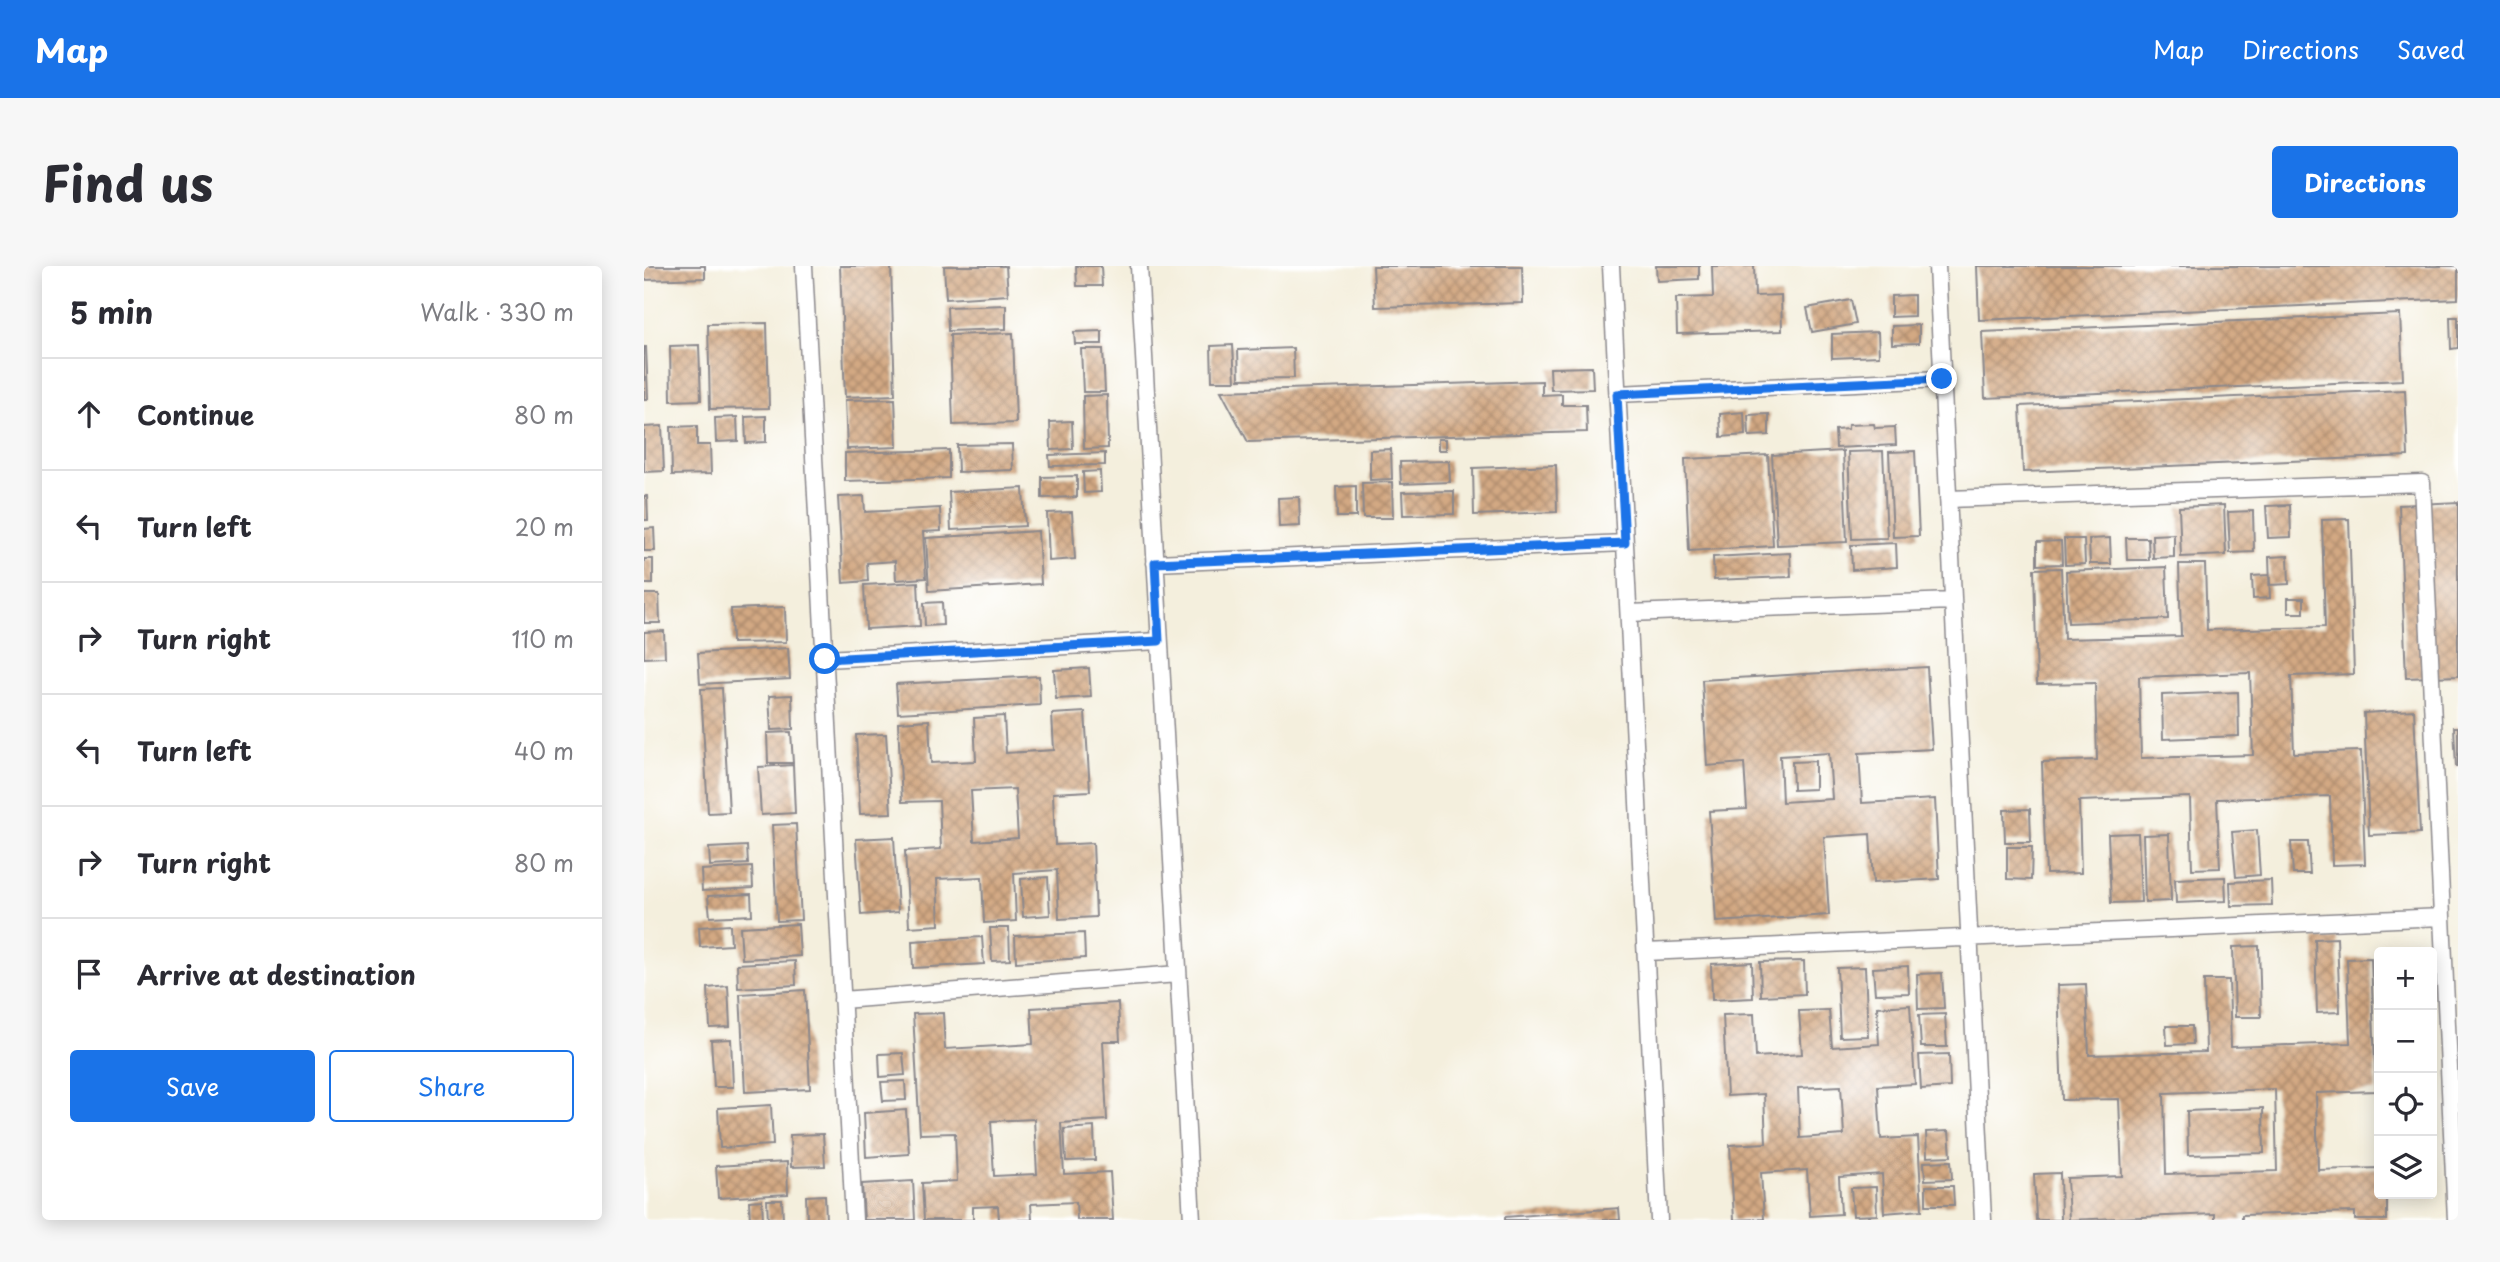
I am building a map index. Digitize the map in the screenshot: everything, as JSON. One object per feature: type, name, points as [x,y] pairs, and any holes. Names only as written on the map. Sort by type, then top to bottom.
[{"type":"lane","points":[[804,266],[854,1220]]},
{"type":"lane","points":[[1139,266],[1192,1220]]},
{"type":"lane","points":[[1611,266],[1659,1220]]},
{"type":"lane","points":[[1937,266],[1983,1220]]},
{"type":"lane","points":[[1617,394],[1942,379]]},
{"type":"lane","points":[[1948,499],[2422,483],[2442,917],[2453,1047],[2456,1220]]},
{"type":"lane","points":[[1155,563],[1625,543]]},
{"type":"lane","points":[[1629,613],[1953,601]]},
{"type":"lane","points":[[825,659],[1159,641]]},
{"type":"lane","points":[[1646,952],[2442,917]]},
{"type":"lane","points":[[842,1000],[1178,974]]},
{"type":"building","points":[[644,266],[705,266],[705,278],[644,280]]},
{"type":"building","points":[[840,266],[891,266],[895,395],[845,397]]},
{"type":"building","points":[[944,266],[1006,266],[1008,295],[946,299]]},
{"type":"building","points":[[1076,266],[1101,266],[1102,286],[1077,286]]},
{"type":"building","points":[[1373,266],[1522,266],[1523,303],[1375,307]]},
{"type":"building","points":[[1656,266],[1699,266],[1699,279],[1657,281]]},
{"type":"building","points":[[1712,266],[1754,266],[1755,296],[1781,295],[1782,331],[1677,334],[1676,298],[1713,297]]},
{"type":"building","points":[[1977,266],[2458,266],[2458,299],[1979,320]]},
{"type":"building","points":[[1914,295],[1914,316],[1891,317],[1891,296]]},
{"type":"building","points":[[1851,300],[1856,324],[1812,332],[1807,308]]},
{"type":"building","points":[[1006,305],[1006,329],[948,331],[947,307]]},
{"type":"building","points":[[2400,314],[2403,380],[1985,398],[1982,332]]},
{"type":"building","points":[[2450,317],[2458,317],[2458,348],[2451,349]]},
{"type":"building","points":[[767,323],[769,408],[710,409],[708,324]]},
{"type":"building","points":[[1919,325],[1919,343],[1892,344],[1892,326]]},
{"type":"building","points":[[1102,331],[1102,344],[1075,344],[1074,332]]},
{"type":"building","points":[[1878,332],[1879,356],[1832,358],[1832,334]]},
{"type":"building","points":[[1013,333],[1016,423],[953,425],[950,335]]},
{"type":"building","points":[[699,345],[701,400],[671,401],[670,346]]},
{"type":"building","points":[[1233,345],[1235,381],[1212,381],[1211,346]]},
{"type":"building","points":[[646,347],[648,399],[644,399]]},
{"type":"building","points":[[1293,348],[1294,378],[1239,379],[1238,350]]},
{"type":"building","points":[[1081,349],[1103,349],[1105,392],[1083,392]]},
{"type":"building","points":[[1592,367],[1593,389],[1551,390],[1550,368]]},
{"type":"building","points":[[1542,381],[1542,395],[1562,394],[1562,405],[1586,405],[1587,432],[1248,442],[1221,391]]},
{"type":"building","points":[[2405,390],[2408,456],[2023,472],[2020,406]]},
{"type":"building","points":[[1107,395],[1108,448],[1084,449],[1083,396]]},
{"type":"building","points":[[895,399],[897,447],[847,449],[845,400]]},
{"type":"building","points":[[1744,412],[1745,435],[1721,437],[1720,414]]},
{"type":"building","points":[[1769,414],[1769,435],[1749,436],[1748,415]]},
{"type":"building","points":[[766,416],[766,442],[746,443],[745,417]]},
{"type":"building","points":[[737,417],[738,441],[716,442],[715,418]]},
{"type":"building","points":[[1072,421],[1073,449],[1051,450],[1050,422]]},
{"type":"building","points":[[1874,424],[1875,428],[1895,427],[1896,445],[1836,448],[1835,430],[1848,429],[1848,425]]},
{"type":"building","points":[[662,426],[664,471],[644,472],[644,427]]},
{"type":"building","points":[[697,426],[697,445],[710,445],[711,474],[672,475],[671,427]]},
{"type":"building","points":[[1438,439],[1446,439],[1446,450],[1438,450]]},
{"type":"building","points":[[1012,444],[1013,470],[958,472],[957,445]]},
{"type":"building","points":[[1391,449],[1392,479],[1370,480],[1370,450]]},
{"type":"building","points":[[949,450],[949,478],[845,481],[845,453]]},
{"type":"building","points":[[1843,451],[1847,542],[1777,545],[1772,455]]},
{"type":"building","points":[[1883,451],[1887,538],[1852,539],[1848,452]]},
{"type":"building","points":[[1915,451],[1919,536],[1893,537],[1889,452]]},
{"type":"building","points":[[1105,453],[1105,465],[1050,466],[1049,455]]},
{"type":"building","points":[[1768,455],[1773,546],[1689,551],[1685,459]]},
{"type":"building","points":[[1449,461],[1450,482],[1401,484],[1400,462]]},
{"type":"building","points":[[1556,465],[1557,512],[1474,515],[1473,468]]},
{"type":"building","points":[[1100,471],[1101,492],[1084,493],[1083,472]]},
{"type":"building","points":[[1077,476],[1077,497],[1042,498],[1042,477]]},
{"type":"building","points":[[1392,482],[1393,518],[1363,518],[1362,483]]},
{"type":"building","points":[[1356,486],[1356,517],[1337,517],[1336,487]]},
{"type":"building","points":[[1023,488],[1025,526],[951,530],[949,492]]},
{"type":"building","points":[[1454,491],[1454,514],[1403,515],[1402,492]]},
{"type":"building","points":[[644,496],[647,496],[648,520],[644,520]]},
{"type":"building","points":[[864,496],[865,512],[940,508],[941,531],[923,532],[926,578],[896,580],[895,561],[867,563],[868,581],[843,583],[838,497]]},
{"type":"building","points":[[1299,497],[1300,526],[1279,527],[1278,498]]},
{"type":"building","points":[[2458,502],[2458,676],[2406,678],[2399,505]]},
{"type":"building","points":[[2224,505],[2226,555],[2181,557],[2179,507]]},
{"type":"building","points":[[2290,505],[2291,537],[2268,538],[2266,506]]},
{"type":"building","points":[[2253,511],[2254,552],[2230,553],[2228,512]]},
{"type":"building","points":[[1072,512],[1075,559],[1049,561],[1047,513]]},
{"type":"building","points":[[2349,519],[2354,674],[2291,676],[2294,753],[2361,751],[2365,864],[2332,865],[2330,796],[2217,799],[2220,868],[2192,869],[2190,797],[2079,801],[2081,873],[2046,874],[2042,762],[2097,760],[2095,683],[2037,684],[2034,569],[2061,568],[2064,639],[2181,636],[2179,564],[2205,564],[2207,630],[2325,627],[2322,520]],"holes":[[[2250,673],[2253,755],[2141,758],[2139,677]]]},
{"type":"building","points":[[654,528],[655,551],[644,551],[644,529]]},
{"type":"building","points":[[1038,531],[1041,584],[929,591],[926,538]]},
{"type":"building","points":[[2174,534],[2174,557],[2153,558],[2152,535]]},
{"type":"building","points":[[2110,538],[2111,564],[2090,564],[2089,539]]},
{"type":"building","points":[[2126,538],[2148,538],[2149,560],[2127,560]]},
{"type":"building","points":[[2064,539],[2084,539],[2085,564],[2065,565]]},
{"type":"building","points":[[2061,541],[2062,564],[2037,565],[2037,542]]},
{"type":"building","points":[[1896,543],[1897,567],[1852,570],[1851,545]]},
{"type":"building","points":[[1790,553],[1791,577],[1714,580],[1713,557]]},
{"type":"building","points":[[2288,556],[2289,584],[2270,585],[2269,557]]},
{"type":"building","points":[[644,559],[653,559],[653,584],[644,584]]},
{"type":"building","points":[[2166,567],[2168,619],[2068,623],[2066,571]]},
{"type":"building","points":[[2269,575],[2270,598],[2253,599],[2252,576]]},
{"type":"building","points":[[918,582],[920,626],[866,629],[864,585]]},
{"type":"building","points":[[644,594],[659,594],[660,623],[644,623]]},
{"type":"building","points":[[2288,598],[2304,598],[2304,613],[2288,613]]},
{"type":"building","points":[[942,602],[943,625],[925,626],[924,603]]},
{"type":"building","points":[[785,607],[786,642],[732,643],[731,609]]},
{"type":"building","points":[[664,631],[665,657],[644,658],[644,632]]},
{"type":"building","points":[[788,648],[790,679],[700,684],[698,653]]},
{"type":"building","points":[[1927,667],[1932,749],[1859,753],[1862,803],[1935,799],[1939,879],[1873,883],[1870,834],[1824,837],[1829,915],[1716,922],[1709,811],[1747,809],[1744,763],[1707,766],[1702,680]],"holes":[[[1829,753],[1832,799],[1782,802],[1780,756]]]},
{"type":"building","points":[[1089,668],[1091,697],[1056,699],[1054,670]]},
{"type":"building","points":[[1039,676],[1040,705],[898,713],[896,684]]},
{"type":"building","points":[[722,688],[729,812],[708,813],[701,689]]},
{"type":"building","points":[[2238,692],[2239,736],[2163,739],[2162,695]]},
{"type":"building","points":[[792,695],[793,729],[771,730],[769,696]]},
{"type":"building","points":[[2414,710],[2420,833],[2369,835],[2364,713]]},
{"type":"building","points":[[1085,712],[1090,791],[1053,793],[1055,845],[1093,843],[1096,917],[1059,919],[1057,870],[1014,873],[1016,921],[984,923],[982,877],[937,879],[939,925],[909,927],[905,851],[941,849],[939,801],[902,802],[898,722],[929,720],[931,763],[976,761],[974,718],[1004,716],[1006,753],[1054,750],[1052,714]],"holes":[[[1015,789],[1018,838],[974,841],[971,791]]]},
{"type":"building","points":[[2454,727],[2458,727],[2458,767],[2456,767]]},
{"type":"building","points":[[791,732],[793,763],[768,763],[767,733]]},
{"type":"building","points":[[886,734],[891,813],[860,814],[856,735]]},
{"type":"building","points":[[1815,761],[1815,789],[1793,790],[1792,762]]},
{"type":"building","points":[[793,765],[795,813],[761,815],[758,767]]},
{"type":"building","points":[[2030,809],[2031,842],[2005,842],[2004,810]]},
{"type":"building","points":[[796,824],[801,920],[777,921],[772,825]]},
{"type":"building","points":[[2257,830],[2260,875],[2236,877],[2232,832]]},
{"type":"building","points":[[2138,833],[2141,902],[2111,903],[2108,834]]},
{"type":"building","points":[[2169,834],[2171,901],[2145,902],[2143,835]]},
{"type":"building","points":[[894,837],[898,912],[861,915],[856,839]]},
{"type":"building","points":[[2291,842],[2308,842],[2310,874],[2293,874]]},
{"type":"building","points":[[747,846],[748,864],[710,866],[709,848]]},
{"type":"building","points":[[2007,847],[2032,847],[2031,880],[2007,879]]},
{"type":"building","points":[[752,867],[753,888],[702,891],[701,870]]},
{"type":"building","points":[[1048,877],[1050,915],[1023,917],[1021,879]]},
{"type":"building","points":[[2225,877],[2226,901],[2176,903],[2175,879]]},
{"type":"building","points":[[2271,880],[2272,905],[2231,906],[2230,882]]},
{"type":"building","points":[[751,894],[752,915],[710,917],[708,896]]},
{"type":"building","points":[[798,924],[800,956],[742,959],[740,927]]},
{"type":"building","points":[[730,925],[731,945],[700,947],[699,927]]},
{"type":"building","points":[[990,928],[1009,928],[1010,960],[992,961]]},
{"type":"building","points":[[1084,933],[1085,958],[1016,962],[1015,936]]},
{"type":"building","points":[[982,937],[984,964],[913,968],[912,941]]},
{"type":"building","points":[[2337,938],[2340,1012],[2317,1013],[2315,939]]},
{"type":"building","points":[[2259,946],[2261,1017],[2235,1017],[2233,947]]},
{"type":"building","points":[[2371,958],[2374,1091],[2316,1093],[2318,1170],[2374,1168],[2374,1199],[2387,1199],[2387,1220],[2355,1220],[2355,1212],[2242,1215],[2242,1220],[2215,1220],[2215,1214],[2069,1220],[2067,1178],[2122,1176],[2119,1099],[2062,1100],[2058,985],[2086,984],[2089,1055],[2206,1052],[2204,980],[2229,980],[2231,1047],[2350,1043],[2347,959]],"holes":[[[2275,1089],[2277,1171],[2166,1174],[2164,1093]]]},
{"type":"building","points":[[795,961],[796,985],[738,988],[737,964]]},
{"type":"building","points":[[1804,961],[1805,994],[1761,996],[1760,962]]},
{"type":"building","points":[[1752,962],[1753,998],[1712,1000],[1711,964]]},
{"type":"building","points":[[1908,966],[1909,993],[1875,994],[1873,968]]},
{"type":"building","points":[[1865,967],[1868,1036],[1840,1037],[1837,968]]},
{"type":"building","points":[[1942,973],[1944,1008],[1918,1009],[1917,974]]},
{"type":"building","points":[[728,986],[730,1027],[710,1028],[708,988]]},
{"type":"building","points":[[805,990],[810,1089],[745,1092],[740,994]]},
{"type":"building","points":[[1118,1003],[1120,1041],[1103,1041],[1107,1120],[1061,1123],[1064,1174],[1110,1172],[1113,1220],[1077,1220],[1076,1202],[1031,1204],[1032,1220],[999,1220],[998,1206],[973,1207],[973,1220],[924,1220],[922,1183],[957,1181],[955,1133],[920,1134],[913,1014],[943,1013],[945,1049],[1033,1044],[1031,1008]],"holes":[[[1034,1119],[1037,1174],[994,1176],[991,1121]]]},
{"type":"building","points":[[1910,1005],[1915,1084],[1878,1086],[1881,1139],[1918,1137],[1922,1210],[1884,1213],[1882,1174],[1839,1177],[1841,1214],[1810,1216],[1807,1170],[1761,1173],[1764,1219],[1734,1220],[1730,1145],[1766,1143],[1764,1094],[1727,1096],[1723,1015],[1754,1014],[1756,1057],[1802,1054],[1799,1011],[1829,1010],[1832,1047],[1879,1044],[1877,1007]],"holes":[[[1841,1086],[1844,1135],[1800,1138],[1798,1088]]]},
{"type":"building","points":[[1945,1014],[1947,1047],[1921,1047],[1919,1015]]},
{"type":"building","points":[[2166,1026],[2192,1026],[2193,1044],[2167,1045]]},
{"type":"building","points":[[731,1039],[733,1087],[714,1087],[711,1040]]},
{"type":"building","points":[[903,1053],[905,1075],[880,1077],[879,1054]]},
{"type":"building","points":[[1949,1054],[1950,1087],[1921,1089],[1919,1055]]},
{"type":"building","points":[[905,1081],[906,1100],[883,1101],[881,1082]]},
{"type":"building","points":[[771,1105],[773,1145],[720,1148],[718,1108]]},
{"type":"building","points":[[2263,1108],[2264,1153],[2188,1155],[2187,1111]]},
{"type":"building","points":[[906,1110],[909,1154],[866,1157],[864,1113]]},
{"type":"building","points":[[1094,1127],[1095,1160],[1066,1161],[1064,1129]]},
{"type":"building","points":[[1949,1131],[1951,1156],[1927,1157],[1926,1132]]},
{"type":"building","points":[[823,1134],[825,1166],[791,1167],[790,1135]]},
{"type":"building","points":[[1951,1161],[1952,1179],[1925,1180],[1924,1162]]},
{"type":"building","points":[[787,1162],[788,1194],[718,1198],[716,1166]]},
{"type":"building","points":[[2060,1173],[2061,1220],[2036,1220],[2034,1174]]},
{"type":"building","points":[[913,1181],[915,1220],[864,1220],[862,1184]]},
{"type":"building","points":[[1926,1186],[1953,1186],[1954,1205],[1926,1205]]},
{"type":"building","points":[[1876,1187],[1877,1215],[1853,1216],[1851,1188]]},
{"type":"building","points":[[825,1195],[826,1220],[807,1220],[806,1196]]},
{"type":"building","points":[[762,1200],[763,1220],[750,1220],[749,1201]]},
{"type":"building","points":[[767,1200],[782,1200],[783,1220],[768,1220]]},
{"type":"building","points":[[1619,1208],[1620,1220],[1505,1220],[1505,1217]]},
{"type":"route","points":[[825,659],[1159,641],[1155,563],[1625,543],[1617,394],[1942,379]]}]
